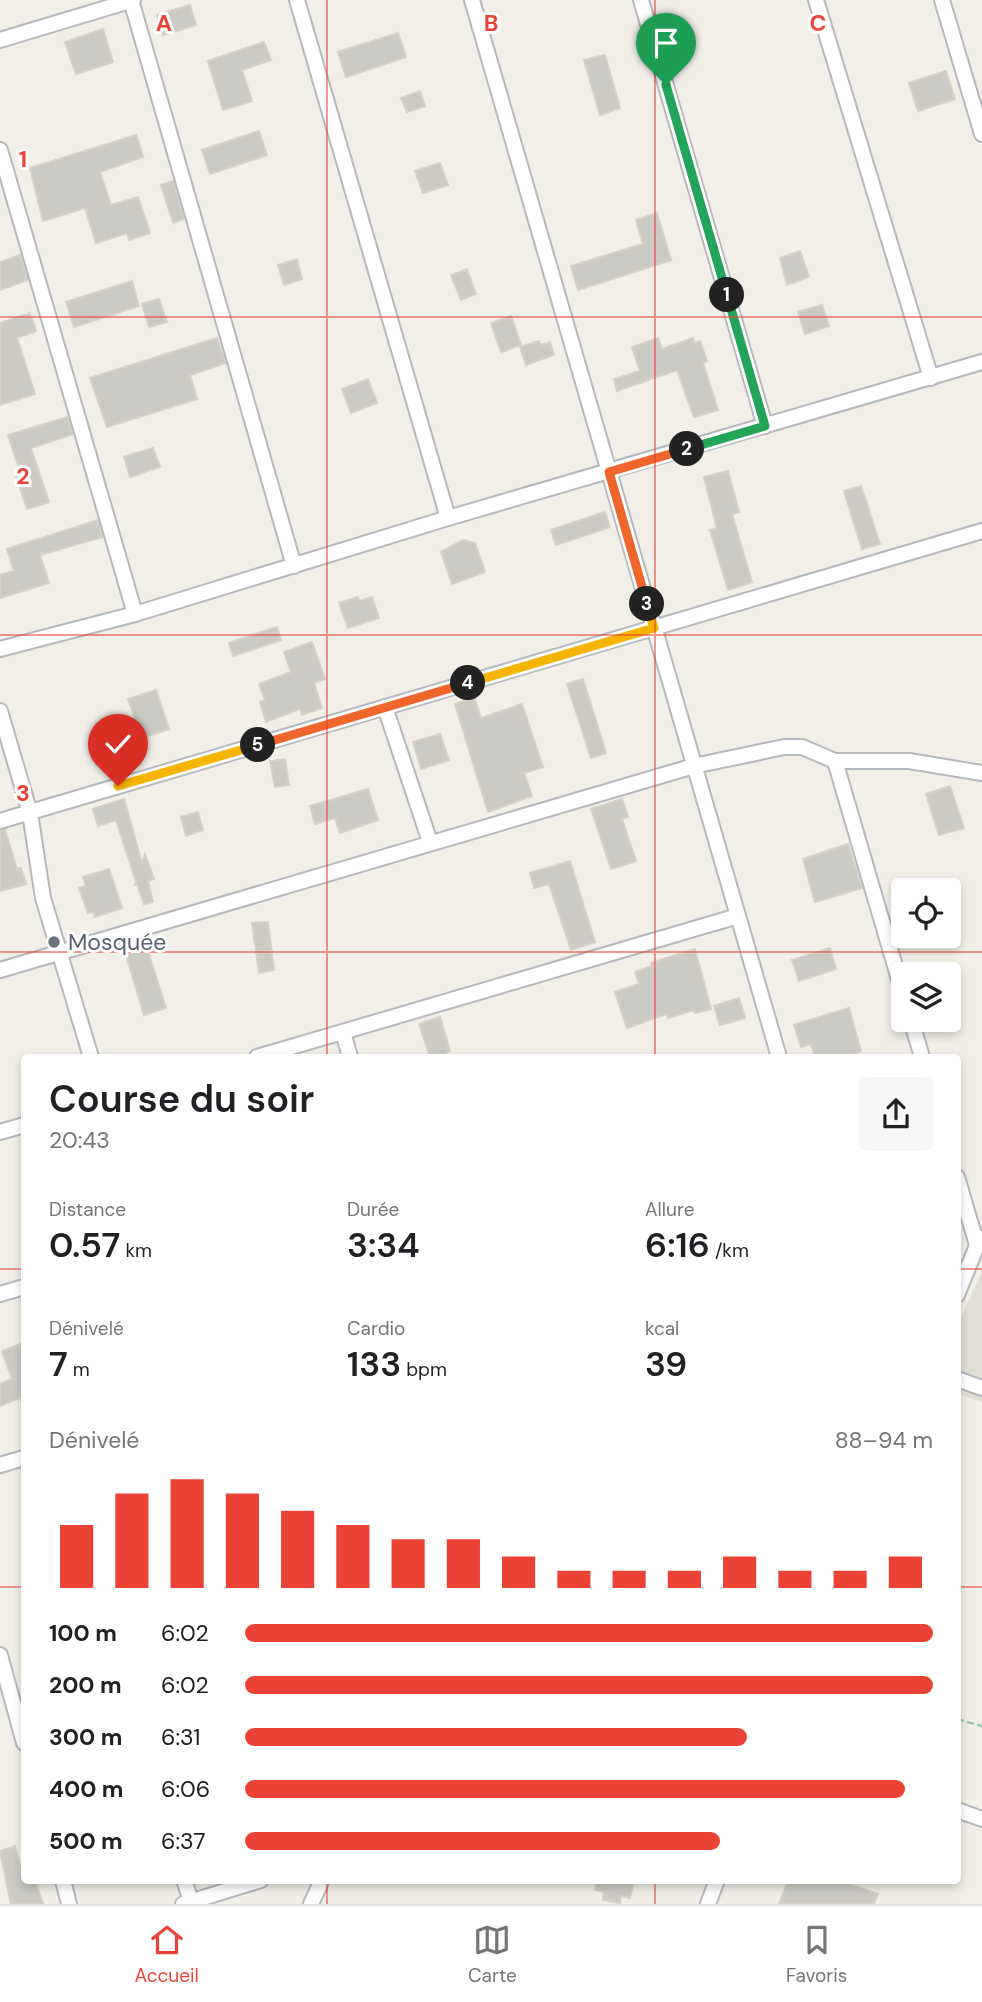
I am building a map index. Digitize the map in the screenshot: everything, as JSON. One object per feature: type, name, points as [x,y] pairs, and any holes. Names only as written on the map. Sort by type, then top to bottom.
[{"type":"street","points":[[0,40],[132,0],[294,566]]},
{"type":"street","points":[[297,0],[448,517]]},
{"type":"street","points":[[472,0],[778,1054]]},
{"type":"street","points":[[641,0],[765,426]]},
{"type":"street","points":[[816,0],[930,378]]},
{"type":"street","points":[[942,0],[982,134]]},
{"type":"street","points":[[0,150],[135,614]]},
{"type":"street","points":[[0,649],[135,614],[448,517],[982,362]]},
{"type":"street","points":[[0,821],[982,531]]},
{"type":"street","points":[[385,707],[430,842]]},
{"type":"street","points":[[0,710],[30,813],[43,898],[90,1054]]},
{"type":"street","points":[[0,970],[694,766],[784,747],[802,747],[835,761],[909,761],[982,773]]},
{"type":"street","points":[[835,761],[894,962]]},
{"type":"street","points":[[267,1054],[738,916]]},
{"type":"street","points":[[343,1032],[349,1054]]},
{"type":"street","points":[[915,1032],[921,1054]]},
{"type":"street","points":[[0,1132],[21,1126]]},
{"type":"street","points":[[961,1188],[979,1239],[961,1285]]},
{"type":"street","points":[[0,1294],[21,1288]]},
{"type":"street","points":[[961,1380],[982,1388]]},
{"type":"street","points":[[0,1465],[21,1459]]},
{"type":"street","points":[[0,1655],[21,1732]]},
{"type":"street","points":[[961,1811],[982,1819]]},
{"type":"street","points":[[64,1884],[69,1904]]},
{"type":"street","points":[[185,1884],[187,1903],[248,1884]]},
{"type":"street","points":[[311,1904],[320,1884]]},
{"type":"street","points":[[708,1904],[716,1884]]},
{"type":"path","points":[[961,1720],[982,1726]]},
{"type":"shaded area","points":[[982,1271],[982,1402],[961,1395],[961,1318]]},
{"type":"building","points":[[190,5],[196,25],[163,35],[157,15]]},
{"type":"building","points":[[103,29],[113,62],[76,74],[65,42]]},
{"type":"building","points":[[398,33],[406,57],[346,77],[338,52]]},
{"type":"building","points":[[264,42],[271,60],[242,70],[252,101],[223,110],[208,61]]},
{"type":"building","points":[[605,55],[620,108],[600,115],[584,60]]},
{"type":"building","points":[[946,71],[955,99],[918,111],[909,83]]},
{"type":"building","points":[[420,91],[425,106],[407,112],[401,98]]},
{"type":"building","points":[[259,131],[267,155],[210,174],[202,150]]},
{"type":"building","points":[[136,135],[143,157],[100,172],[111,205],[138,197],[150,233],[129,240],[127,233],[96,243],[85,208],[43,221],[30,168]]},
{"type":"building","points":[[440,163],[448,185],[423,193],[415,171]]},
{"type":"building","points":[[173,181],[184,219],[173,223],[161,185]]},
{"type":"building","points":[[657,213],[671,260],[578,290],[571,266],[643,244],[636,220]]},
{"type":"building","points":[[800,251],[809,277],[787,285],[780,258]]},
{"type":"building","points":[[20,255],[28,280],[0,290],[0,262]]},
{"type":"building","points":[[297,259],[302,279],[284,285],[278,265]]},
{"type":"building","points":[[467,269],[476,294],[461,300],[451,275]]},
{"type":"building","points":[[132,281],[139,306],[74,327],[66,302]]},
{"type":"building","points":[[159,299],[167,322],[149,327],[142,304]]},
{"type":"building","points":[[822,305],[829,326],[805,334],[798,312]]},
{"type":"building","points":[[30,313],[36,331],[17,338],[35,394],[0,405],[0,323]]},
{"type":"building","points":[[511,316],[521,345],[501,352],[491,323]]},
{"type":"building","points":[[217,338],[226,363],[190,375],[197,399],[107,427],[90,378]]},
{"type":"building","points":[[658,338],[662,349],[693,338],[694,343],[700,341],[707,361],[703,363],[718,410],[694,417],[677,370],[617,391],[614,379],[640,371],[632,347]]},
{"type":"building","points":[[539,341],[541,345],[550,342],[554,355],[526,365],[520,347]]},
{"type":"building","points":[[368,379],[377,403],[351,413],[342,389]]},
{"type":"building","points":[[68,417],[73,434],[31,448],[49,502],[27,509],[16,476],[21,474],[8,435]]},
{"type":"building","points":[[153,448],[160,467],[130,477],[124,457]]},
{"type":"building","points":[[728,471],[739,512],[732,514],[752,582],[728,590],[710,530],[717,528],[704,477]]},
{"type":"building","points":[[861,486],[880,544],[862,549],[844,491]]},
{"type":"building","points":[[605,512],[610,527],[556,545],[551,530]]},
{"type":"building","points":[[98,520],[102,537],[40,555],[49,583],[0,598],[0,575],[14,571],[7,549]]},
{"type":"building","points":[[463,540],[475,543],[485,572],[452,584],[441,552]]},
{"type":"building","points":[[358,597],[359,601],[372,597],[379,618],[348,628],[339,603]]},
{"type":"building","points":[[277,627],[281,640],[233,656],[229,643]]},
{"type":"building","points":[[312,642],[325,679],[314,683],[322,708],[302,715],[300,709],[266,722],[260,702],[265,700],[259,684],[291,672],[284,652]]},
{"type":"building","points":[[583,679],[606,753],[591,758],[567,684]]},
{"type":"building","points":[[156,690],[169,729],[142,738],[128,699]]},
{"type":"building","points":[[474,697],[481,718],[522,704],[543,767],[524,773],[532,796],[488,812],[455,704]]},
{"type":"building","points":[[440,734],[449,760],[421,769],[413,742]]},
{"type":"building","points":[[285,759],[289,785],[275,787],[270,761]]},
{"type":"building","points":[[950,786],[964,828],[939,835],[926,794]]},
{"type":"building","points":[[368,789],[378,820],[340,833],[335,818],[315,824],[310,806]]},
{"type":"building","points":[[124,799],[142,863],[145,854],[154,879],[148,881],[153,902],[144,904],[137,884],[135,885],[116,820],[98,826],[93,809]]},
{"type":"building","points":[[622,799],[628,817],[622,819],[636,861],[611,869],[591,809]]},
{"type":"building","points":[[198,812],[203,830],[186,836],[181,817]]},
{"type":"building","points":[[0,830],[5,830],[17,869],[21,868],[26,884],[0,891]]},
{"type":"building","points":[[848,844],[862,888],[815,902],[803,859]]},
{"type":"building","points":[[570,861],[595,942],[571,950],[549,884],[534,888],[530,873]]},
{"type":"building","points":[[109,869],[122,908],[95,917],[93,912],[88,913],[79,888],[86,886],[83,877]]},
{"type":"building","points":[[268,922],[274,970],[259,973],[252,923]]},
{"type":"building","points":[[144,939],[166,1008],[144,1015],[123,945]]},
{"type":"building","points":[[830,948],[836,969],[799,981],[792,960]]},
{"type":"building","points":[[695,949],[711,1009],[695,1013],[694,1010],[668,1018],[667,1014],[627,1028],[615,992],[639,984],[635,972],[652,966],[651,963]]},
{"type":"building","points":[[739,998],[745,1018],[720,1025],[714,1006]]},
{"type":"building","points":[[849,1008],[861,1051],[852,1054],[814,1054],[811,1044],[801,1047],[794,1025]]},
{"type":"building","points":[[440,1017],[450,1051],[446,1054],[429,1054],[419,1024]]},
{"type":"building","points":[[20,1344],[21,1400],[20,1398],[0,1406],[0,1384],[12,1379],[2,1351]]},
{"type":"building","points":[[15,1846],[21,1869],[21,1884],[36,1884],[43,1904],[11,1904],[0,1851]]},
{"type":"building","points":[[596,1884],[633,1885],[630,1898],[621,1896],[620,1903],[603,1900],[604,1892],[595,1890]]},
{"type":"building","points":[[786,1884],[850,1884],[878,1894],[874,1904],[779,1904]]},
{"type":"place","name":"Mosquée","points":[[54,942]]},
{"type":"route","points":[[118,786],[654,628],[609,472],[765,426],[666,85]]}]
